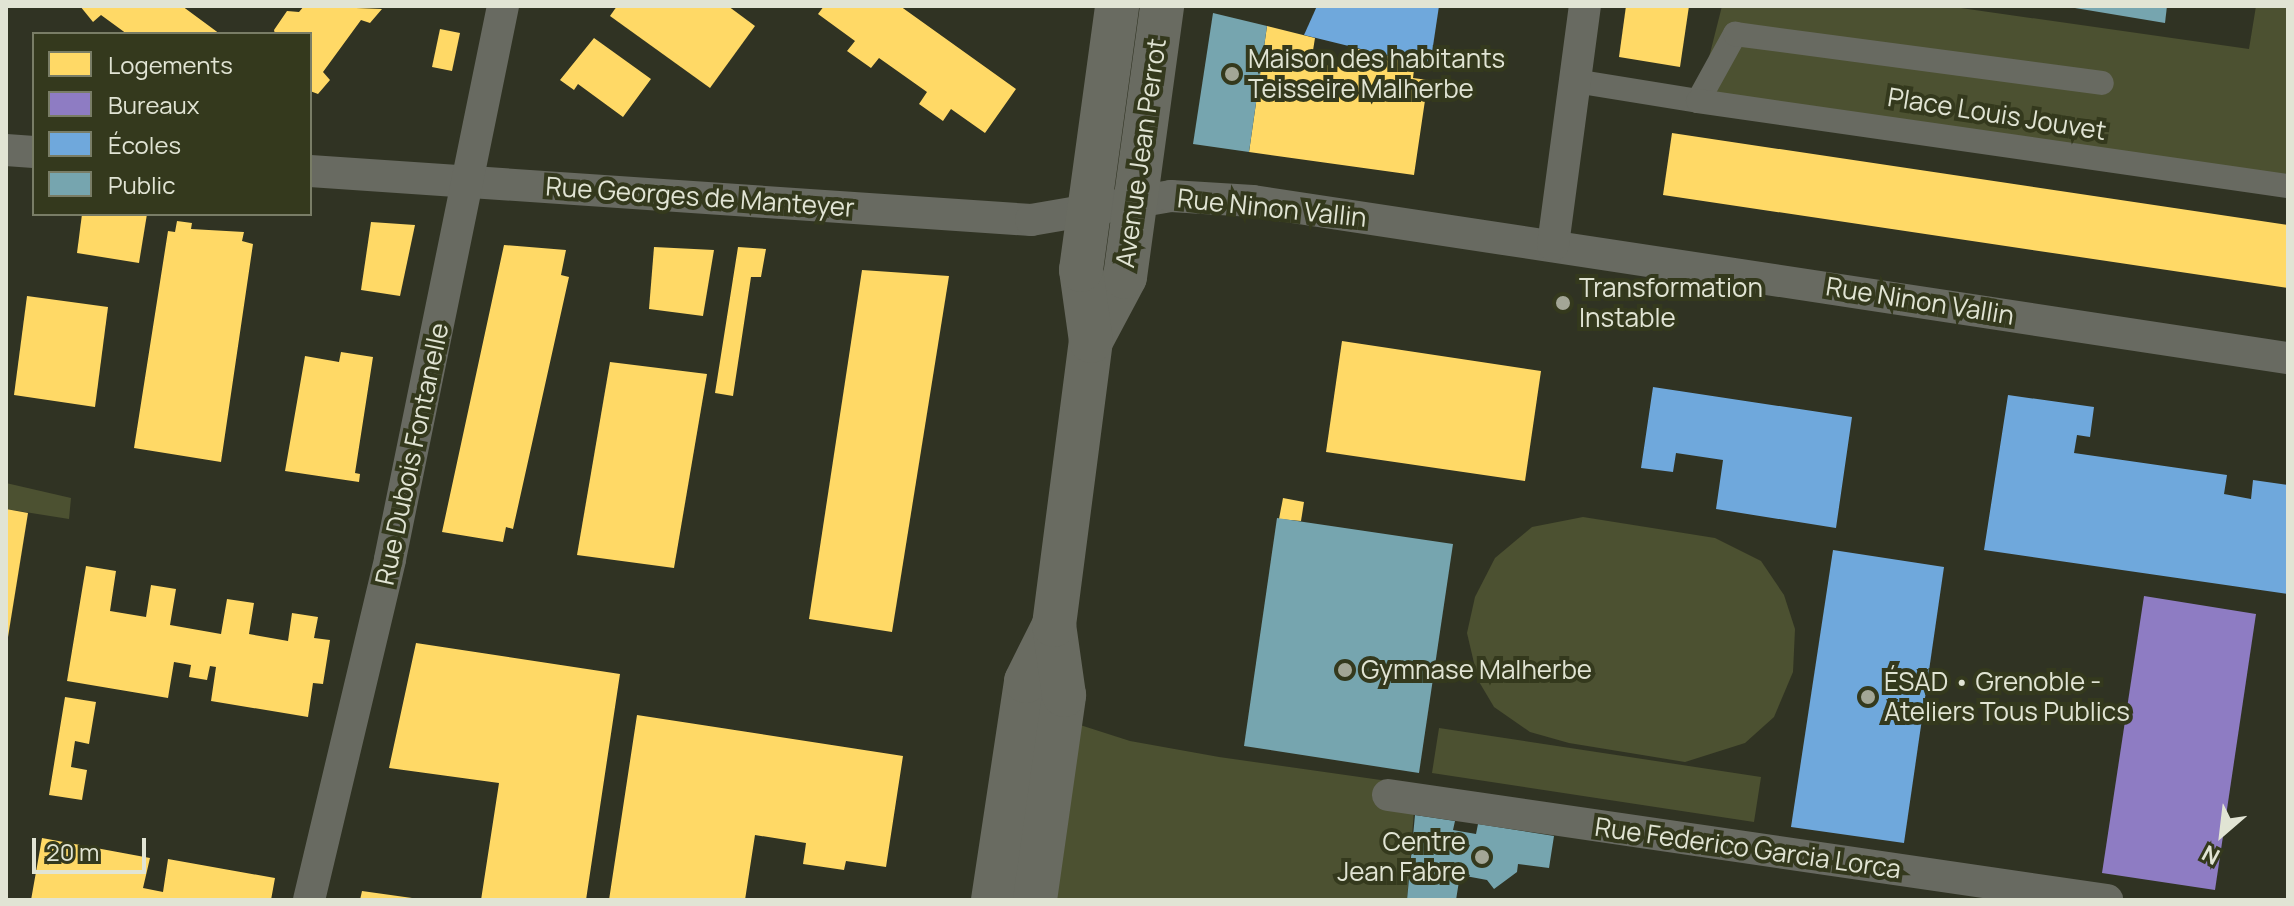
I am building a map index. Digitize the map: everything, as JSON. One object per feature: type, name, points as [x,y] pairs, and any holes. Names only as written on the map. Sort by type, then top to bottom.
[{"type":"main road","name":"Avenue Jean Perrot","points":[[1035,900],[1064,695],[1054,625],[1091,341],[1081,270],[1117,6]]},
{"type":"main road","name":"Avenue Jean Perrot","points":[[1091,341],[1125,277],[1162,6]]},
{"type":"main road","name":"Avenue Jean Perrot","points":[[993,900],[1026,681],[1054,625]]},
{"type":"street","name":"Rue Dubois Fontanelle","points":[[309,900],[387,572],[470,181],[503,6]]},
{"type":"street","points":[[1553,245],[1585,6]]},
{"type":"street","name":"Place Louis Jouvet","points":[[1698,101],[1735,34],[2102,83]]},
{"type":"street","name":"Place Louis Jouvet","points":[[1575,81],[2288,186]]},
{"type":"street","points":[[6,150],[32,152]]},
{"type":"street","name":"Rue Georges de Manteyer","points":[[312,171],[1031,220],[1135,202]]},
{"type":"street","name":"Rue Ninon Vallin","points":[[1135,202],[1182,196],[1253,201],[2288,358]]},
{"type":"street","name":"Rue Federico Garcia Lorca","points":[[1388,795],[2107,900]]},
{"type":"green space","points":[[1722,6],[1947,6],[2249,49],[2256,6],[2288,6],[2288,184],[1698,101]]},
{"type":"green space","points":[[6,483],[71,498],[69,519],[6,509]]},
{"type":"green space","points":[[1583,517],[1715,538],[1761,561],[1784,595],[1795,629],[1793,672],[1774,717],[1745,743],[1685,762],[1569,743],[1530,732],[1494,707],[1478,680],[1467,633],[1475,597],[1495,558],[1532,527]]},
{"type":"green space","points":[[1077,724],[1130,741],[1416,785],[1407,900],[1052,900]]},
{"type":"green space","points":[[1439,728],[1761,777],[1754,822],[1432,773]]},
{"type":"building: Logements","points":[[80,6],[182,6],[217,32],[124,32],[101,15],[93,22]]},
{"type":"building: Logements","points":[[304,6],[382,9],[370,23],[361,20],[323,72],[330,80],[318,94],[312,92],[312,32],[274,30],[287,11],[299,12]]},
{"type":"building: Logements","points":[[617,6],[728,6],[755,26],[710,88],[610,16]]},
{"type":"building: Logements","points":[[824,6],[900,6],[1016,89],[985,133],[951,109],[943,121],[919,104],[927,92],[879,58],[871,68],[847,51],[855,41],[818,14]]},
{"type":"building: Logements","points":[[1626,6],[1689,6],[1680,67],[1619,57]]},
{"type":"building: Logements","points":[[1267,26],[1315,38],[1311,63],[1355,69],[1358,49],[1415,62],[1413,78],[1428,80],[1414,175],[1249,152]]},
{"type":"building: Logements","points":[[440,29],[460,33],[452,71],[432,67]]},
{"type":"building: Logements","points":[[594,38],[651,79],[623,117],[578,84],[574,90],[560,80]]},
{"type":"building: Logements","points":[[1672,133],[2288,225],[2288,288],[1663,195]]},
{"type":"building: Logements","points":[[82,216],[147,216],[139,263],[77,253]]},
{"type":"building: Logements","points":[[177,221],[192,223],[191,229],[244,232],[242,241],[253,244],[221,462],[134,448],[168,231],[175,232]]},
{"type":"building: Logements","points":[[371,222],[415,225],[400,296],[361,290]]},
{"type":"building: Logements","points":[[504,245],[566,250],[561,275],[569,277],[513,529],[506,527],[503,542],[442,532]]},
{"type":"building: Logements","points":[[654,247],[714,250],[703,316],[649,309]]},
{"type":"building: Logements","points":[[738,247],[766,249],[761,277],[751,277],[733,396],[715,393]]},
{"type":"building: Logements","points":[[862,270],[949,276],[892,632],[809,619]]},
{"type":"building: Logements","points":[[27,296],[108,307],[95,407],[14,395]]},
{"type":"building: Logements","points":[[1342,341],[1541,371],[1525,481],[1326,452]]},
{"type":"building: Logements","points":[[341,352],[373,357],[355,473],[360,474],[359,482],[285,471],[305,356],[339,362]]},
{"type":"building: Logements","points":[[610,362],[707,374],[674,568],[577,555]]},
{"type":"building: Logements","points":[[1283,498],[1304,502],[1301,521],[1279,519]]},
{"type":"building: Logements","points":[[6,509],[28,513],[8,637],[6,637]]},
{"type":"building: Logements","points":[[86,566],[116,571],[110,611],[146,617],[151,585],[176,589],[170,625],[221,634],[227,599],[254,603],[249,634],[288,641],[292,613],[318,617],[314,638],[330,640],[323,684],[313,683],[308,717],[211,701],[216,667],[210,666],[207,680],[189,677],[191,665],[174,662],[168,698],[67,681]]},
{"type":"building: Logements","points":[[416,643],[620,674],[586,900],[481,900],[499,783],[389,768]]},
{"type":"building: Logements","points":[[65,697],[96,702],[89,744],[75,741],[71,767],[87,770],[82,800],[49,795]]},
{"type":"building: Logements","points":[[637,715],[903,756],[886,867],[846,861],[844,870],[803,864],[806,843],[755,835],[745,900],[609,900]]},
{"type":"building: Logements","points":[[42,838],[150,858],[143,888],[163,892],[168,859],[275,878],[271,900],[31,900]]},
{"type":"building: Logements","points":[[362,891],[412,898],[412,900],[360,900]]},
{"type":"building: Bureaux","points":[[2144,596],[2256,614],[2215,890],[2102,873]]},
{"type":"building: Écoles","points":[[1317,6],[1439,6],[1430,66],[1304,35]]},
{"type":"building: Écoles","points":[[1653,387],[1852,417],[1836,528],[1716,509],[1723,460],[1676,453],[1673,472],[1641,468]]},
{"type":"building: Écoles","points":[[2008,395],[2094,407],[2090,437],[2077,435],[2074,453],[2227,475],[2224,494],[2251,499],[2253,480],[2288,485],[2288,594],[1984,550]]},
{"type":"building: Écoles","name":"ÉSAD • Grenoble - Ateliers Tous Publics","points":[[1833,550],[1944,567],[1904,843],[1791,827]]},
{"type":"building: Public","points":[[2063,6],[2167,6],[2165,23]]},
{"type":"building: Public","name":"Maison des habitants Teisseire Malherbe","points":[[1213,13],[1267,26],[1249,152],[1193,144]]},
{"type":"building: Public","name":"Gymnase Malherbe","points":[[1277,518],[1453,544],[1419,773],[1244,746]]},
{"type":"building: Public","name":"Centre Jean Fabre","points":[[1415,815],[1455,821],[1453,830],[1476,834],[1478,824],[1554,836],[1549,868],[1518,864],[1517,872],[1494,889],[1487,880],[1460,875],[1456,900],[1407,900]]},
{"type":"place","name":"Maison des habitants Teisseire Malherbe","points":[[1232,74]]},
{"type":"place","name":"Transformation Instable","points":[[1563,303]]},
{"type":"place","name":"Gymnase Malherbe","points":[[1345,670]]},
{"type":"place","name":"ÉSAD • Grenoble - Ateliers Tous Publics","points":[[1868,697]]},
{"type":"place","name":"Centre Jean Fabre","points":[[1482,857]]}]
